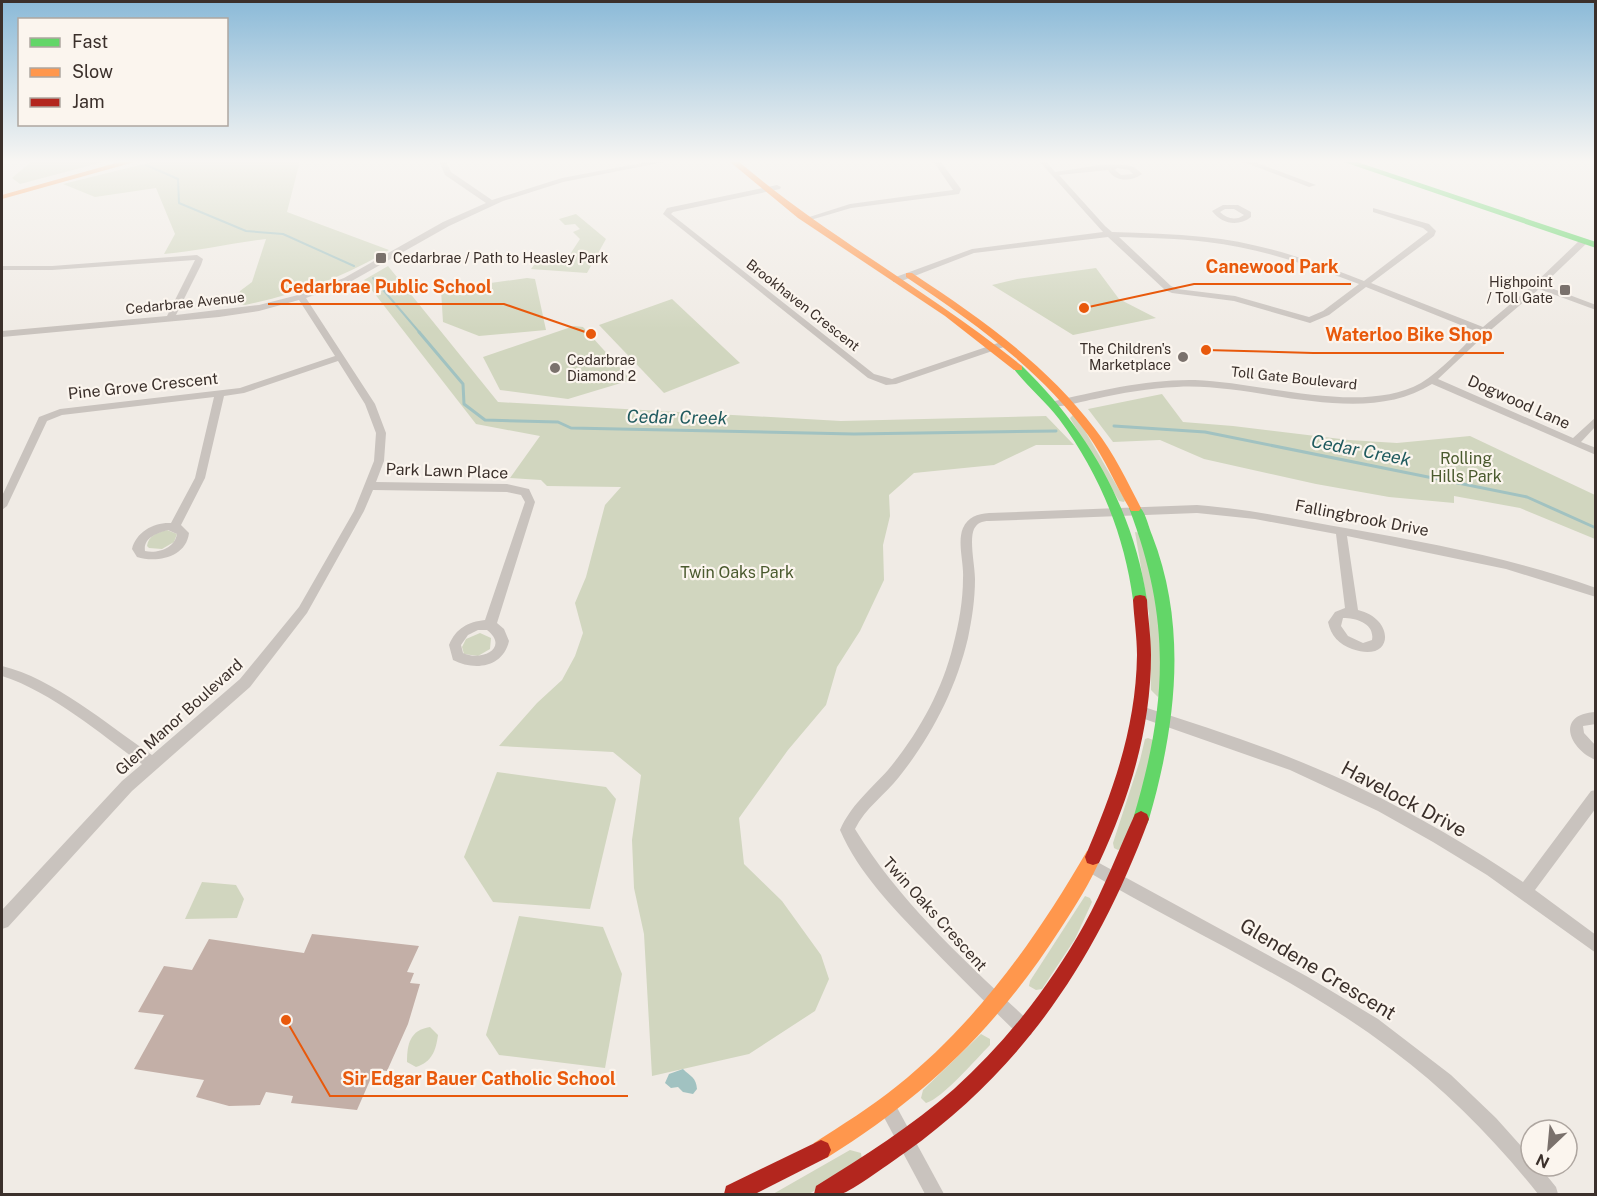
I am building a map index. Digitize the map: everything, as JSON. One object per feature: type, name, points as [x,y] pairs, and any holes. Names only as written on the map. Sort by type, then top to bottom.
[{"type":"street","name":"Cedarbrae Avenue","points":[[2,334],[248,310],[301,297],[362,273],[462,217]]},
{"type":"street","name":"Brookhaven Crescent","points":[[671,217],[872,376],[886,382],[893,382],[1002,345]]},
{"type":"street","points":[[813,218],[817,217]]},
{"type":"street","points":[[1094,217],[1171,290],[1234,299],[1315,320],[1431,234],[1432,231],[1426,226],[1397,217]]},
{"type":"street","points":[[1512,217],[1590,243]]},
{"type":"street","points":[[813,218],[1002,345],[1069,401],[1109,457],[1138,512],[1154,556],[1168,623],[1170,670],[1166,721],[1149,799],[1138,835],[1082,950],[1025,1029],[980,1079],[906,1140],[824,1194]]},
{"type":"street","points":[[1229,236],[1231,221]]},
{"type":"street","points":[[902,278],[972,251],[1110,234],[1229,236],[1366,283],[1484,331]]},
{"type":"street","name":"Toll Gate Boulevard","points":[[1054,404],[1150,386],[1193,383],[1242,386],[1319,397],[1368,399],[1404,393],[1421,386],[1430,379],[1590,243]]},
{"type":"street","points":[[2,268],[70,267],[197,257],[199,259],[197,266],[170,319]]},
{"type":"street","points":[[1538,286],[1596,308]]},
{"type":"street","name":"Glen Manor Boulevard","points":[[2,921],[96,818],[152,763],[237,690],[274,649],[303,610],[371,486],[379,461],[381,433],[370,404],[301,297]]},
{"type":"street","points":[[734,1194],[817,1152],[888,1108],[952,1052],[1028,965],[1073,897],[1113,813],[1141,712],[1144,650],[1139,592],[1122,523],[1091,459],[1054,404],[1002,345]]},
{"type":"street","name":"Pine Grove Crescent","points":[[2,506],[43,419],[48,415],[219,395],[254,388],[339,358]]},
{"type":"street","name":"Dogwood Lane","points":[[1430,379],[1596,452]]},
{"type":"street","points":[[175,526],[201,478],[219,395]]},
{"type":"street","points":[[1574,443],[1596,420]]},
{"type":"street","name":"Park Lawn Place","points":[[371,486],[507,488],[525,492],[530,502],[490,625]]},
{"type":"street","name":"Fallingbrook Drive","points":[[1117,512],[1222,510],[1479,557],[1546,575],[1596,593]]},
{"type":"street","name":"Twin Oaks Crescent","points":[[1025,1029],[888,891],[864,860],[847,830],[860,808],[892,775],[915,744],[936,710],[955,662],[968,603],[969,563],[966,533],[973,521],[979,518],[1117,512]]},
{"type":"street","points":[[1341,531],[1352,613]]},
{"type":"street","points":[[2,672],[22,677],[45,688],[152,763]]},
{"type":"street","name":"Havelock Drive","points":[[1141,712],[1295,767],[1382,805],[1493,870],[1596,945]]},
{"type":"street","points":[[1596,718],[1586,717],[1578,720],[1576,725],[1576,733],[1586,748],[1596,754]]},
{"type":"street","points":[[1525,892],[1596,796]]},
{"type":"street","name":"Glendene Crescent","points":[[1090,865],[1308,987],[1387,1035],[1464,1100],[1549,1194]]},
{"type":"street","points":[[888,1108],[935,1194]]},
{"type":"green space","points":[[168,217],[300,217],[389,250],[337,277],[283,296],[245,305],[236,303],[240,291],[252,282],[266,239],[164,254],[175,234]]},
{"type":"green space","points":[[579,217],[606,239],[587,273],[531,269],[538,260],[565,262],[580,239],[573,232],[580,229],[575,224],[565,225],[559,219]]},
{"type":"green space","name":"Twin Oaks Park","points":[[388,266],[498,402],[841,421],[1046,416],[1074,445],[1036,445],[994,465],[914,473],[889,495],[890,516],[883,545],[884,580],[860,631],[837,667],[826,705],[788,750],[739,818],[744,864],[782,901],[821,955],[829,979],[815,1011],[749,1054],[652,1076],[644,934],[634,888],[632,840],[641,775],[613,752],[499,746],[537,703],[562,680],[575,656],[583,633],[575,603],[586,577],[605,505],[621,487],[547,486],[541,480],[510,478],[540,436],[476,424],[364,280]]},
{"type":"green space","points":[[1096,268],[1119,299],[1156,318],[1073,335],[992,285],[1017,279]]},
{"type":"green space","points":[[527,278],[535,279],[546,330],[479,336],[443,322],[441,290]]},
{"type":"green space","points":[[672,299],[740,363],[664,393],[599,325]]},
{"type":"green space","name":"Cedarbrae Diamond 2","points":[[574,326],[583,327],[631,380],[568,399],[500,390],[483,357]]},
{"type":"green space","name":"Rolling Hills Park","points":[[1162,394],[1183,422],[1397,443],[1470,436],[1595,495],[1595,539],[1520,508],[1454,496],[1454,503],[1389,497],[1316,484],[1204,459],[1160,440],[1113,442],[1088,409]]},
{"type":"green space","points":[[1073,415],[1077,417],[1125,500],[1124,502],[1119,501],[1070,418]]},
{"type":"green space","points":[[167,530],[177,534],[174,542],[162,549],[147,546],[151,537]]},
{"type":"green space","points":[[1135,532],[1140,533],[1159,617],[1164,664],[1163,683],[1158,697],[1151,690],[1149,614]]},
{"type":"green space","points":[[480,633],[491,638],[490,649],[478,656],[464,654],[462,647],[466,639]]},
{"type":"green space","points":[[1145,739],[1153,740],[1144,788],[1123,847],[1118,850],[1114,848],[1113,843]]},
{"type":"green space","points":[[497,772],[606,787],[616,799],[590,909],[493,902],[464,857]]},
{"type":"green space","points":[[202,882],[236,885],[244,899],[237,918],[185,919]]},
{"type":"green space","points":[[1085,896],[1092,902],[1075,939],[1042,989],[1036,990],[1029,986],[1030,981]]},
{"type":"green space","points":[[519,916],[603,927],[622,974],[605,1068],[499,1055],[486,1035]]},
{"type":"green space","points":[[430,1027],[438,1035],[436,1046],[429,1059],[416,1067],[407,1062],[409,1044],[418,1031]]},
{"type":"green space","points":[[981,1034],[990,1039],[990,1045],[950,1087],[926,1103],[921,1098],[923,1090]]},
{"type":"green space","points":[[850,1150],[861,1153],[862,1160],[858,1165],[809,1194],[773,1194]]},
{"type":"water","points":[[683,1069],[696,1082],[697,1089],[693,1094],[683,1092],[678,1087],[671,1088],[665,1083],[669,1074]]},
{"type":"building","points":[[312,934],[419,946],[407,972],[414,973],[410,983],[420,984],[408,1024],[387,1071],[378,1070],[376,1079],[371,1078],[357,1110],[291,1103],[293,1096],[266,1092],[260,1105],[229,1106],[196,1097],[204,1080],[134,1069],[164,1015],[138,1012],[164,966],[192,970],[209,939],[304,953]]},
{"type":"waterway","name":"Cedar Creek","points":[[212,217],[246,231],[283,234],[354,266]]},
{"type":"waterway","name":"Cedar Creek","points":[[373,278],[420,333]]},
{"type":"waterway","name":"Cedar Creek","points":[[419,332],[463,384],[464,404],[485,420],[558,422],[571,428],[854,434],[1056,431]]},
{"type":"waterway","name":"Cedar Creek","points":[[1114,426],[1205,432],[1527,497],[1596,528]]},
{"type":"traffic: fast","points":[[1512,217],[1596,245]]},
{"type":"traffic: fast","points":[[1018,368],[1041,390],[1062,416],[1100,473],[1127,537],[1136,569],[1140,600]]},
{"type":"traffic: fast","points":[[1135,508],[1150,546],[1160,584],[1166,623],[1168,663],[1161,741],[1141,819]]},
{"type":"traffic: slow","points":[[802,217],[948,314],[1018,368]]},
{"type":"traffic: slow","points":[[909,275],[1011,348],[1068,402],[1093,433],[1115,468],[1135,508]]},
{"type":"traffic: slow","points":[[821,1150],[864,1123],[905,1093],[978,1023],[1040,944],[1093,857]]},
{"type":"traffic: jam","points":[[1093,857],[1114,810],[1136,733],[1144,656],[1140,600]]},
{"type":"traffic: jam","points":[[824,1194],[894,1148],[945,1110],[991,1067],[1019,1036],[1068,969],[1090,933],[1109,896],[1141,819]]},
{"type":"traffic: jam","points":[[734,1194],[821,1150]]},
{"type":"place","name":"Cedarbrae / Path to Heasley Park","points":[[381,258]]},
{"type":"place","name":"Highpoint / Toll Gate","points":[[1565,290]]},
{"type":"place","name":"Canewood Park","points":[[1084,308]]},
{"type":"place","name":"Cedarbrae Public School","points":[[591,334]]},
{"type":"place","name":"Waterloo Bike Shop","points":[[1206,350]]},
{"type":"place","name":"The Children's Marketplace","points":[[1183,357]]},
{"type":"place","name":"Cedarbrae Diamond 2","points":[[555,368]]},
{"type":"place","name":"Sir Edgar Bauer Catholic School","points":[[286,1020]]}]
